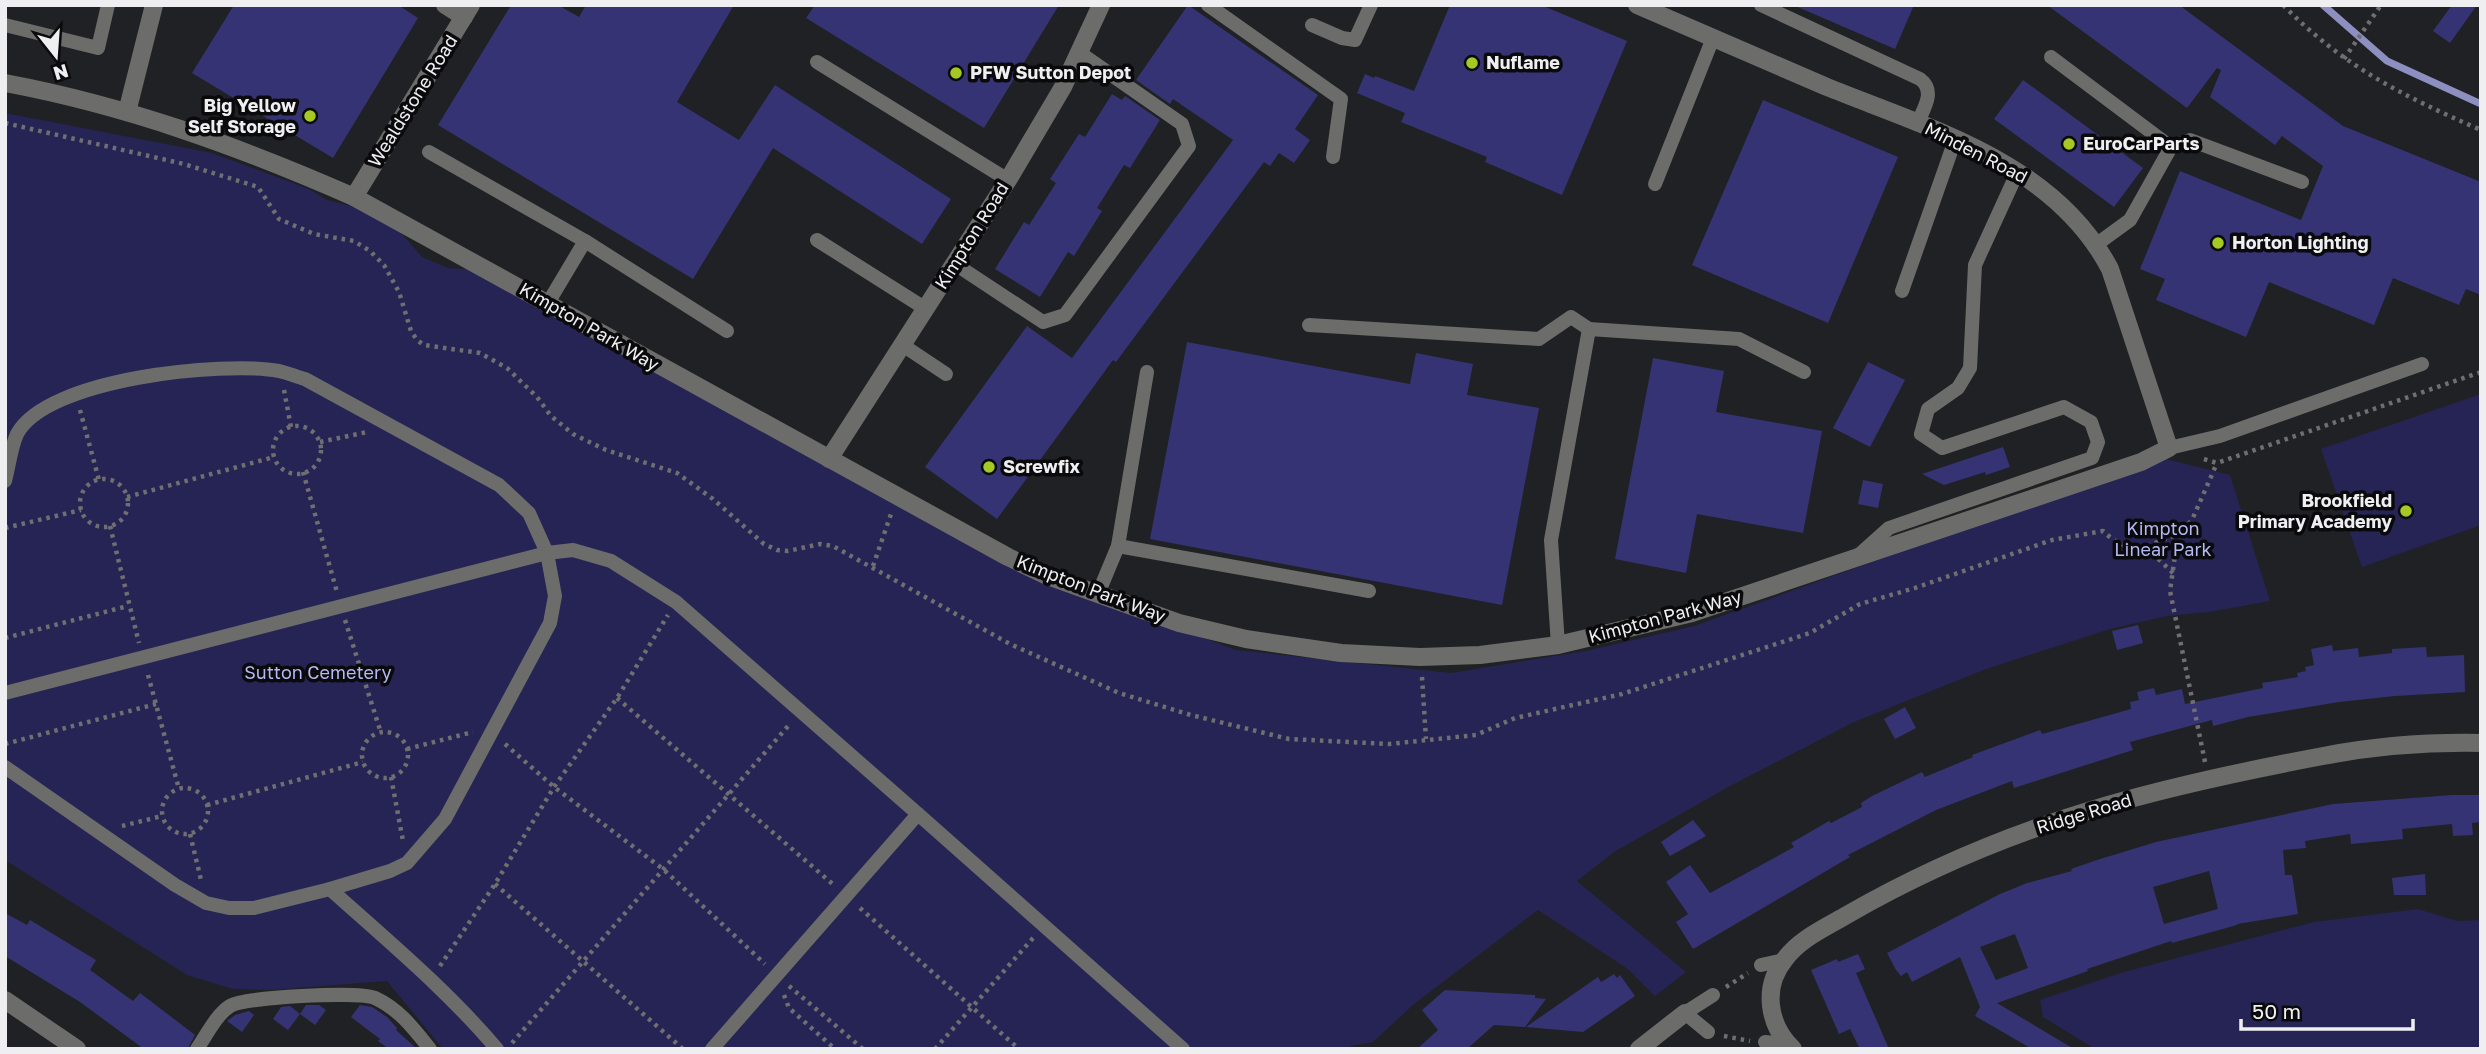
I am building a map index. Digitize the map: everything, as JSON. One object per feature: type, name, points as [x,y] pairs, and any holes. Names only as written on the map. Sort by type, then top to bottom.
[{"type":"street","points":[[127,113],[154,5]]},
{"type":"street","points":[[445,5],[468,11]]},
{"type":"street","name":"Kimpton Road","points":[[829,459],[904,346],[1008,180],[1063,88],[1101,5]]},
{"type":"street","name":"Minden Road","points":[[1637,5],[1955,140],[2018,171],[2054,198],[2097,244],[2110,269],[2169,448]]},
{"type":"street","name":"Wealdstone Road","points":[[354,197],[468,11]]},
{"type":"street","name":"Kimpton Park Way","points":[[5,83],[159,120],[270,160],[354,197],[897,497],[1045,575],[1179,623],[1245,639],[1341,653],[1420,657],[1480,655],[1558,645],[1692,613],[2141,462],[2169,448]]},
{"type":"street","name":"Ridge Road","points":[[1791,1047],[1775,1024],[1770,1005],[1772,982],[1784,960],[1802,941],[1875,899],[1951,862],[2021,833],[2094,809],[2209,781],[2324,756],[2398,746],[2481,743]]},
{"type":"street","points":[[5,1000],[77,1049]]},
{"type":"street","points":[[1639,1049],[1685,1013]]},
{"type":"lane","points":[[5,25],[98,48],[108,5]]},
{"type":"lane","points":[[1208,5],[1341,99],[1333,157]]},
{"type":"lane","points":[[1312,24],[1342,38],[1355,40],[1371,5]]},
{"type":"lane","points":[[1761,5],[1927,85],[1930,91],[1917,124]]},
{"type":"lane","points":[[1655,184],[1713,38]]},
{"type":"lane","points":[[955,264],[1043,322],[1065,315],[1189,146],[1182,124],[1080,52]]},
{"type":"lane","points":[[2051,57],[2171,147]]},
{"type":"lane","points":[[817,62],[1008,180]]},
{"type":"lane","points":[[1902,291],[1955,140]]},
{"type":"lane","points":[[2097,244],[2130,220],[2171,147],[2190,140],[2302,183]]},
{"type":"lane","points":[[429,152],[585,241],[727,331]]},
{"type":"lane","points":[[1856,558],[1889,528],[2092,458],[2098,442],[2091,422],[2064,407],[1942,448],[1921,433],[1928,409],[1958,388],[1970,368],[1975,265],[2018,171]]},
{"type":"lane","points":[[817,240],[926,309]]},
{"type":"lane","points":[[548,303],[585,241]]},
{"type":"lane","points":[[1309,325],[1539,339],[1571,317],[1589,329],[1739,339],[1804,372]]},
{"type":"lane","points":[[1558,645],[1551,540],[1589,329]]},
{"type":"lane","points":[[904,346],[946,374]]},
{"type":"lane","points":[[2169,448],[2220,436],[2422,364]]},
{"type":"lane","points":[[5,481],[18,433],[36,414],[56,400],[149,375],[236,369],[280,371],[305,379],[499,485],[528,513],[547,553],[555,596],[550,623],[444,819],[407,863],[330,890],[254,908],[206,904],[5,767]]},
{"type":"lane","points":[[1098,594],[1118,546],[1147,372]]},
{"type":"lane","points":[[1118,546],[1369,591]]},
{"type":"lane","points":[[5,693],[547,553],[573,550],[611,561],[676,602],[1183,1049]]},
{"type":"lane","points":[[712,1049],[918,814]]},
{"type":"lane","points":[[330,890],[472,1018],[497,1049]]},
{"type":"lane","points":[[1761,965],[1784,960]]},
{"type":"lane","points":[[197,1049],[224,1011],[238,1003],[311,996],[365,995],[402,1015],[430,1049]]},
{"type":"lane","points":[[1708,1032],[1685,1013],[1713,995]]},
{"type":"lane","points":[[1765,1042],[1791,1047]]},
{"type":"path","points":[[2283,5],[2309,31],[2344,59],[2383,84],[2481,130]]},
{"type":"path","points":[[2344,59],[2381,5]]},
{"type":"path","points":[[5,123],[184,164],[258,187],[279,219],[314,233],[354,240],[370,250],[384,265],[399,292],[411,331],[424,345],[480,353],[507,368],[537,397],[551,416],[573,434],[606,450],[677,473],[764,544],[776,550],[788,551],[820,544],[834,546],[1010,644],[1119,693],[1191,715],[1289,739],[1389,744],[1476,735],[1515,718],[1622,694],[1810,633],[1860,604],[1915,588],[2052,540],[2103,531],[2127,548],[2146,547],[2178,534],[2192,520],[2217,463]]},
{"type":"path","points":[[280,371],[291,427]]},
{"type":"path","points":[[2169,448],[2217,463],[2481,372]]},
{"type":"path","points":[[75,394],[99,480]]},
{"type":"path","points":[[304,426],[311,430],[320,442],[320,458],[309,471],[290,473],[282,469],[274,457],[275,441],[279,434],[291,427],[304,426]]},
{"type":"path","points":[[320,442],[395,427]]},
{"type":"path","points":[[127,498],[274,457]]},
{"type":"path","points":[[99,480],[116,482],[122,487],[127,498],[127,511],[123,518],[110,526],[94,525],[81,510],[84,490],[99,480]]},
{"type":"path","points":[[873,566],[897,497]]},
{"type":"path","points":[[5,528],[81,510]]},
{"type":"path","points":[[2178,534],[2170,591],[2209,781]]},
{"type":"path","points":[[2146,547],[2174,574]]},
{"type":"path","points":[[431,979],[495,884],[554,787],[617,698],[676,602]]},
{"type":"path","points":[[5,638],[128,606]]},
{"type":"path","points":[[1420,657],[1426,739]]},
{"type":"path","points":[[617,698],[846,895],[1019,1049]]},
{"type":"path","points":[[5,744],[156,704]]},
{"type":"path","points":[[507,1049],[802,711]]},
{"type":"path","points":[[407,749],[475,732],[491,731],[554,787],[663,869],[776,974],[863,1049]]},
{"type":"path","points":[[381,733],[391,733],[398,737],[407,749],[406,764],[402,771],[391,777],[380,778],[372,775],[363,762],[364,746],[381,733]]},
{"type":"path","points":[[207,805],[363,762]]},
{"type":"path","points":[[391,777],[407,863]]},
{"type":"path","points":[[183,788],[198,792],[207,805],[206,821],[201,828],[190,834],[177,834],[170,830],[162,816],[164,800],[175,790],[183,788]]},
{"type":"path","points":[[101,831],[162,816]]},
{"type":"path","points":[[190,834],[206,904]]},
{"type":"path","points":[[495,884],[683,1049]]},
{"type":"path","points":[[935,1049],[1044,926]]},
{"type":"path","points":[[1713,995],[1761,965]]},
{"type":"path","points":[[776,974],[789,1008],[835,1049]]},
{"type":"path","points":[[1708,1032],[1765,1042]]},
{"type":"green space","points":[[5,113],[212,153],[309,189],[327,200],[355,207],[394,225],[422,257],[448,268],[482,270],[1001,563],[1236,650],[1451,673],[1586,651],[1694,626],[2162,458],[2230,475],[2270,601],[2167,616],[2110,629],[1986,669],[1854,722],[1730,786],[1614,852],[1577,881],[1686,972],[1655,996],[1628,969],[1538,910],[1414,1004],[1373,1042],[1351,1046],[1349,1049],[443,1049],[387,981],[270,990],[233,989],[187,975],[5,860]]},
{"type":"green space","name":"Brookfield Primary Academy","points":[[2481,394],[2481,525],[2362,567],[2321,449]]},
{"type":"green space","points":[[2418,909],[2457,921],[2481,920],[2481,1049],[2095,1049],[2043,1017],[2040,1000],[2124,972],[2314,922]]},
{"type":"building","name":"Big Yellow Self Storage","points":[[234,5],[398,5],[418,18],[333,158],[192,73]]},
{"type":"building","points":[[511,5],[558,5],[579,17],[586,5],[734,5],[677,102],[739,140],[775,85],[951,199],[922,244],[773,148],[693,279],[438,125]]},
{"type":"building","name":"PFW Sutton Depot","points":[[815,5],[1059,5],[984,128],[806,18]]},
{"type":"building","points":[[1188,5],[1318,95],[1295,129],[1310,140],[1294,163],[1279,153],[1270,166],[1264,162],[1116,362],[1113,360],[997,519],[925,467],[1027,326],[1072,358],[1233,140],[1173,99],[1170,104],[1136,80]]},
{"type":"building","points":[[1450,5],[1541,5],[1627,41],[1562,195],[1485,162],[1487,157],[1401,122],[1405,113],[1357,93],[1365,74],[1414,91]]},
{"type":"building","points":[[1793,5],[1914,5],[1895,49]]},
{"type":"building","points":[[2047,5],[2179,5],[2343,126],[2481,182],[2481,295],[2466,289],[2459,305],[2393,278],[2374,325],[2269,282],[2246,337],[2156,300],[2165,279],[2140,269],[2180,171],[2301,220],[2323,166],[2282,136],[2275,145],[2210,97],[2221,70],[2217,68],[2187,108]]},
{"type":"building","points":[[2452,5],[2477,5],[2450,43],[2433,31]]},
{"type":"building","name":"EuroCarParts","points":[[2023,80],[2143,168],[2114,207],[1994,119]]},
{"type":"building","points":[[1112,94],[1122,100],[1125,96],[1160,120],[1130,168],[1124,165],[1097,208],[1102,211],[1074,256],[1068,252],[1040,297],[995,269],[1024,222],[1029,225],[1056,183],[1050,179],[1079,134],[1085,137]]},
{"type":"building","points":[[1763,100],[1898,157],[1828,323],[1692,265]]},
{"type":"building","points":[[1187,342],[1410,384],[1416,353],[1473,364],[1467,395],[1539,408],[1502,605],[1150,539]]},
{"type":"building","points":[[1653,358],[1724,371],[1716,412],[1822,431],[1803,533],[1697,514],[1686,573],[1615,559]]},
{"type":"building","points":[[1868,362],[1905,380],[1870,447],[1833,428]]},
{"type":"building","points":[[2003,447],[2010,467],[1944,485],[1922,474]]},
{"type":"building","points":[[1863,480],[1883,484],[1878,508],[1858,504]]},
{"type":"building","points":[[2138,625],[2143,643],[2117,650],[2112,631]]},
{"type":"building","points":[[2332,645],[2333,651],[2358,648],[2359,657],[2392,653],[2392,649],[2426,647],[2427,657],[2464,655],[2465,692],[2339,702],[2248,717],[2213,726],[2212,720],[2130,742],[2133,750],[2014,788],[2012,781],[1936,810],[1848,855],[1850,857],[1693,949],[1676,922],[1688,914],[1666,882],[1690,865],[1710,893],[1794,847],[1791,843],[1829,821],[1831,823],[1862,807],[1861,803],[1872,796],[1922,772],[1925,777],[1973,757],[1972,755],[2040,730],[2042,734],[2131,709],[2130,702],[2139,700],[2137,692],[2154,688],[2156,695],[2182,689],[2185,704],[2263,688],[2262,683],[2298,677],[2297,673],[2306,671],[2305,667],[2314,665],[2311,649]]},
{"type":"building","points":[[1905,707],[1916,728],[1895,739],[1884,719]]},
{"type":"building","points":[[2481,795],[2481,822],[2472,823],[2473,835],[2453,836],[2452,824],[2402,829],[2403,839],[2351,844],[2350,834],[2305,841],[2306,848],[2283,850],[2285,875],[2292,875],[2298,914],[2237,924],[2172,943],[2171,941],[1997,1003],[2074,1049],[2032,1049],[1975,1016],[1980,1007],[1960,957],[1912,982],[1907,972],[1901,976],[1887,953],[2000,894],[2027,883],[2072,871],[2071,869],[2097,860],[2156,842],[2333,804]],"holes":[[[2209,871],[2218,909],[2164,924],[2153,887]],[[2015,934],[2028,968],[1996,980],[1980,947]]]},
{"type":"building","points":[[1693,820],[1706,836],[1670,856],[1661,842]]},
{"type":"building","points":[[2425,874],[2426,895],[2394,895],[2392,878]]},
{"type":"building","points":[[5,913],[27,925],[30,920],[96,960],[90,970],[133,1001],[140,993],[195,1035],[188,1048],[144,1049],[80,1002],[5,956]]},
{"type":"building","points":[[1858,954],[1865,969],[1856,973],[1889,1049],[1860,1049],[1850,1029],[1839,1034],[1811,970]]},
{"type":"building","points":[[1614,974],[1617,978],[1620,975],[1635,996],[1583,1032],[1526,1027],[1598,977],[1601,982]]},
{"type":"building","points":[[1445,990],[1535,995],[1535,998],[1546,999],[1525,1027],[1494,1025],[1467,1049],[1417,1049],[1438,1030],[1422,1010]]},
{"type":"building","points":[[306,1005],[319,1005],[326,1010],[315,1025],[300,1014]]},
{"type":"building","points":[[360,1005],[372,1007],[387,1017],[396,1030],[417,1049],[389,1049],[378,1041],[380,1039],[351,1017]]},
{"type":"building","points":[[290,1006],[300,1014],[288,1030],[273,1019],[281,1007]]},
{"type":"building","points":[[249,1011],[254,1015],[242,1032],[227,1021],[235,1015]]},
{"type":"waterway","points":[[2323,5],[2387,61],[2481,104]]},
{"type":"place","name":"Nuflame","points":[[1472,63]]},
{"type":"place","name":"PFW Sutton Depot","points":[[956,73]]},
{"type":"place","name":"Big Yellow Self Storage","points":[[310,116]]},
{"type":"place","name":"EuroCarParts","points":[[2069,144]]},
{"type":"place","name":"Horton Lighting","points":[[2218,243]]},
{"type":"place","name":"Screwfix","points":[[989,467]]},
{"type":"place","name":"Brookfield Primary Academy","points":[[2406,511]]},
{"type":"park label","name":"Kimpton Linear Park","points":[[2163,539]]},
{"type":"park label","name":"Sutton Cemetery","points":[[318,673]]}]
